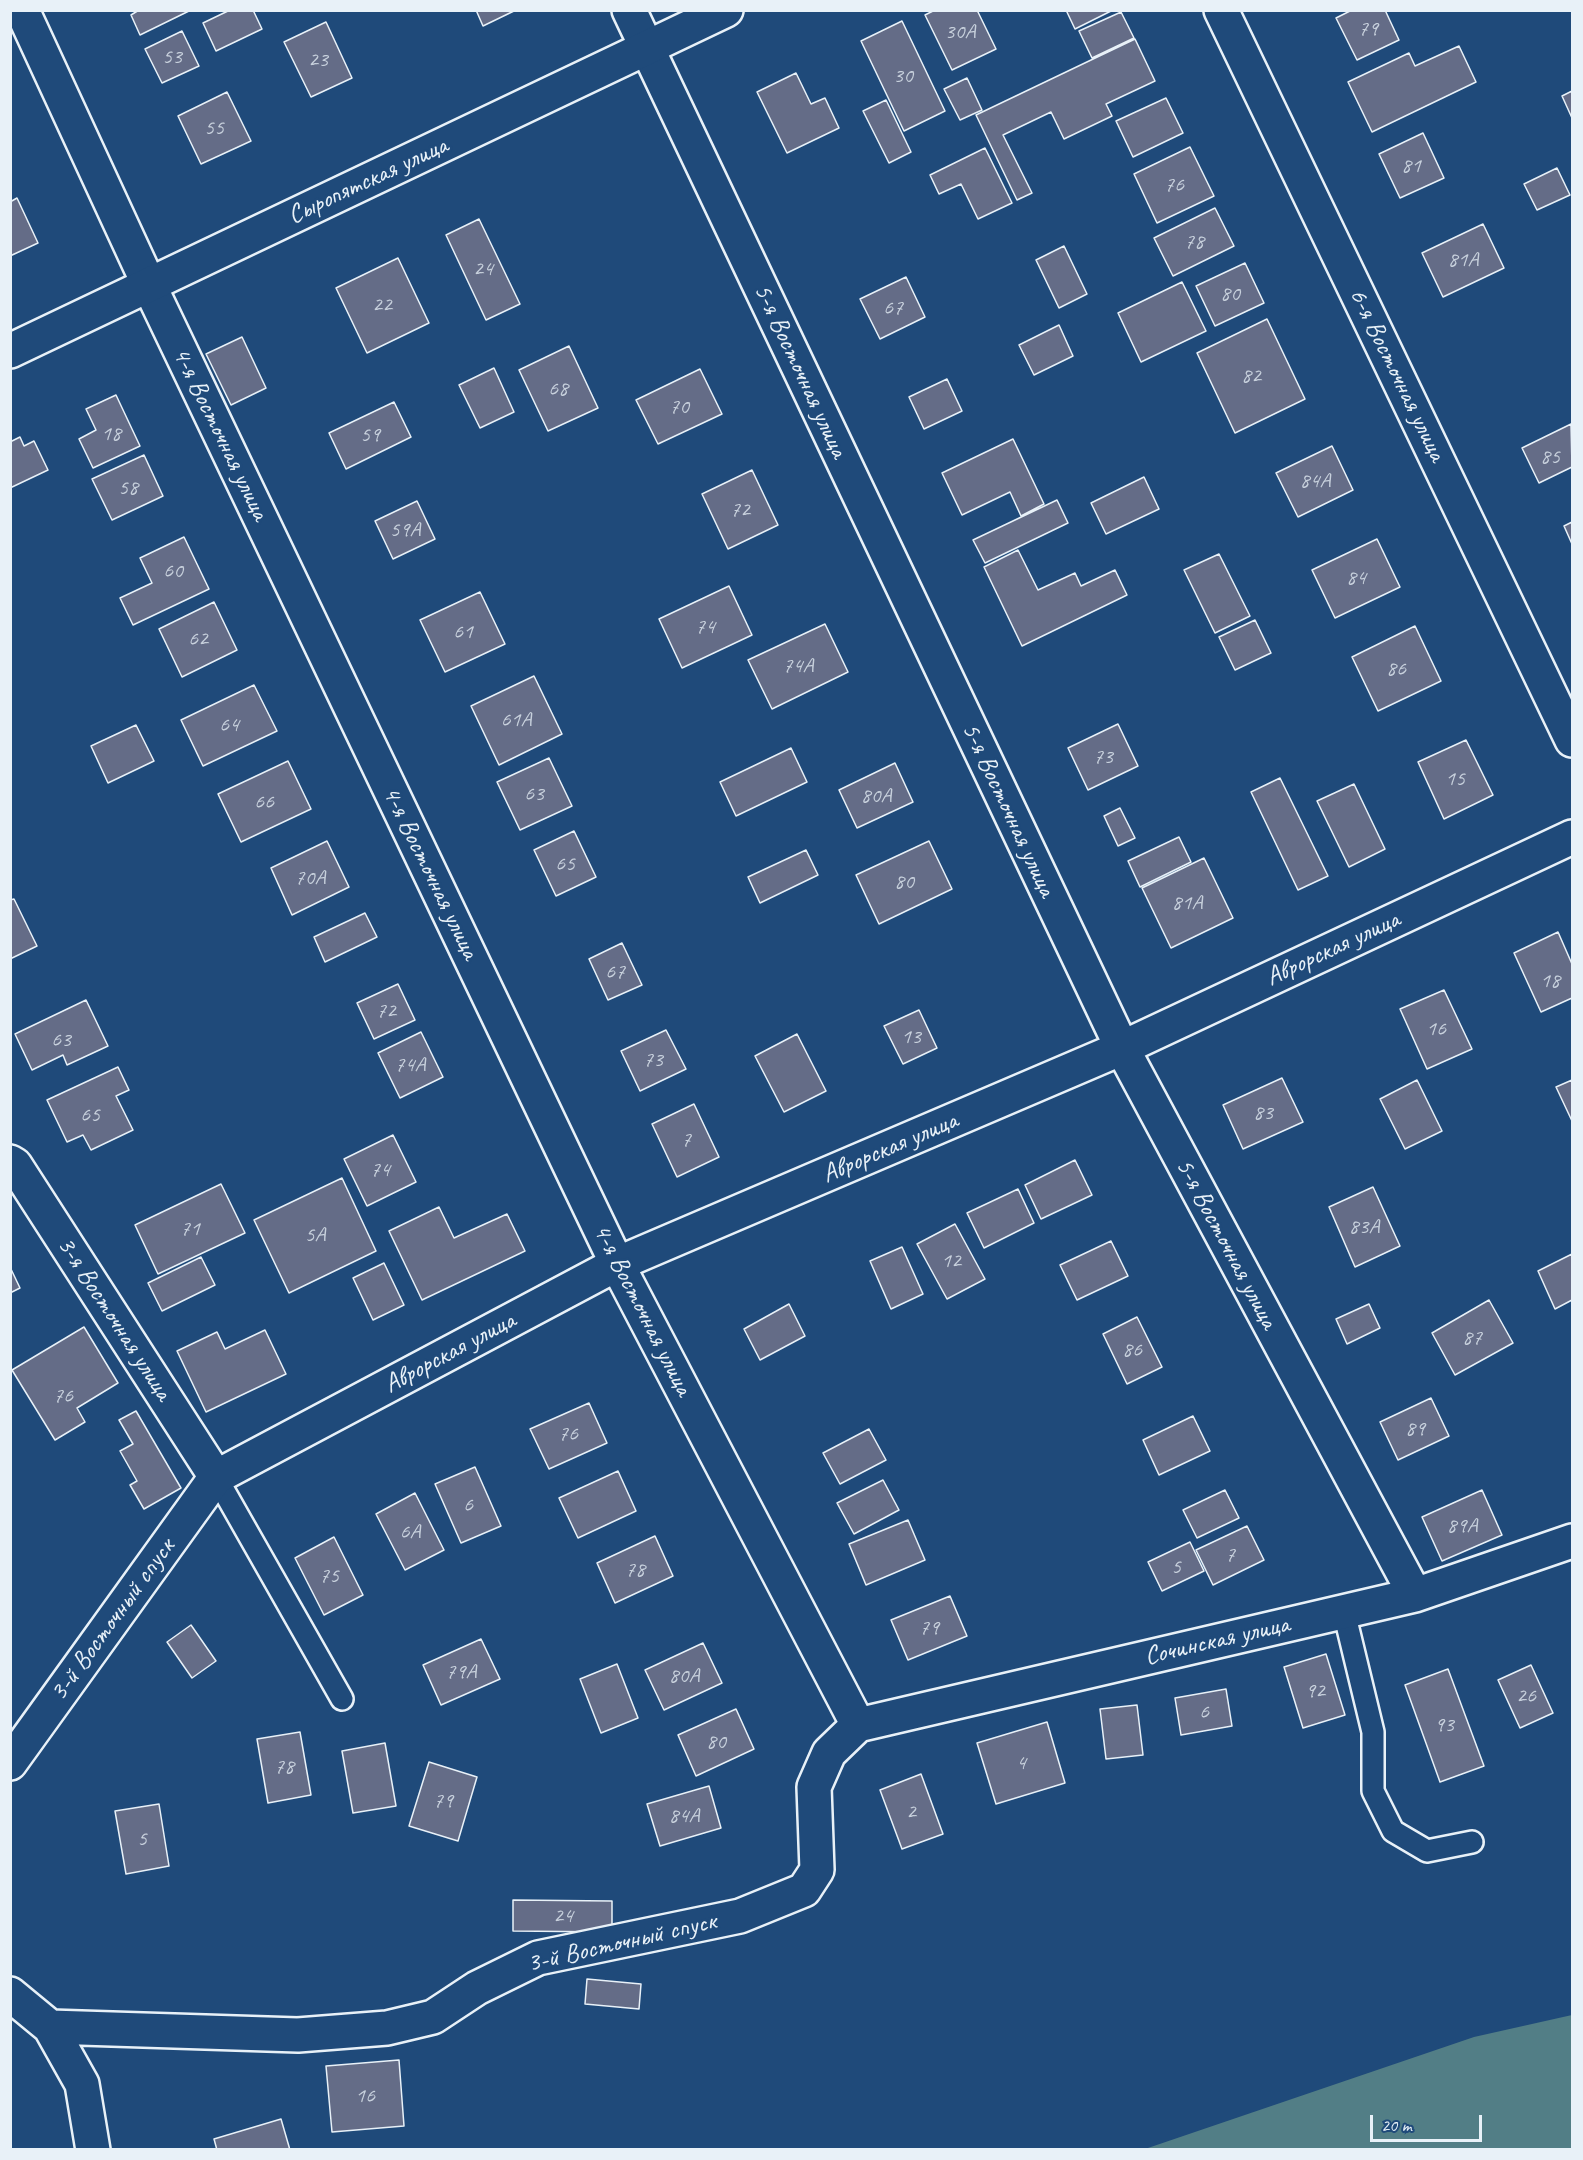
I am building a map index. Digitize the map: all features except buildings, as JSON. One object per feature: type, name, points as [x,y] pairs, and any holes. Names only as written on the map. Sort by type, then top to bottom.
[{"type":"street","name":"4-я Восточная улица","points":[[22,10],[149,285],[617,1264],[858,1725]]},
{"type":"street","name":"5-я Восточная улица","points":[[628,10],[1122,1048],[1415,1595]]},
{"type":"street","name":"Сыропятская улица","points":[[10,351],[726,10]]},
{"type":"street","name":"6-я Восточная улица","points":[[1221,10],[1572,740]]},
{"type":"street","name":"Аврорская улица","points":[[216,1477],[617,1264],[1122,1048],[1572,837]]},
{"type":"street","name":"3-я Восточная улица","points":[[10,1162],[15,1165],[216,1477]]},
{"type":"street","name":"3-й Восточный спуск","points":[[10,1763],[216,1477]]},
{"type":"street","name":"Сочинская улица","points":[[858,1725],[1415,1595],[1572,1541]]},
{"type":"street","name":"3-й Восточный спуск","points":[[51,2027],[298,2035],[387,2028],[433,2017],[477,1988],[538,1958],[740,1916],[804,1890],[817,1870],[814,1787],[829,1754],[858,1725]]},
{"type":"street","points":[[10,1994],[51,2027],[82,2084],[93,2150]]},
{"type":"lane","points":[[216,1477],[342,1699]]},
{"type":"lane","points":[[1344,1612],[1373,1732],[1373,1791],[1393,1831],[1427,1851],[1472,1842]]},
{"type":"green space","points":[[1572,2015],[1572,2149],[1145,2149],[1474,2037]]}]
